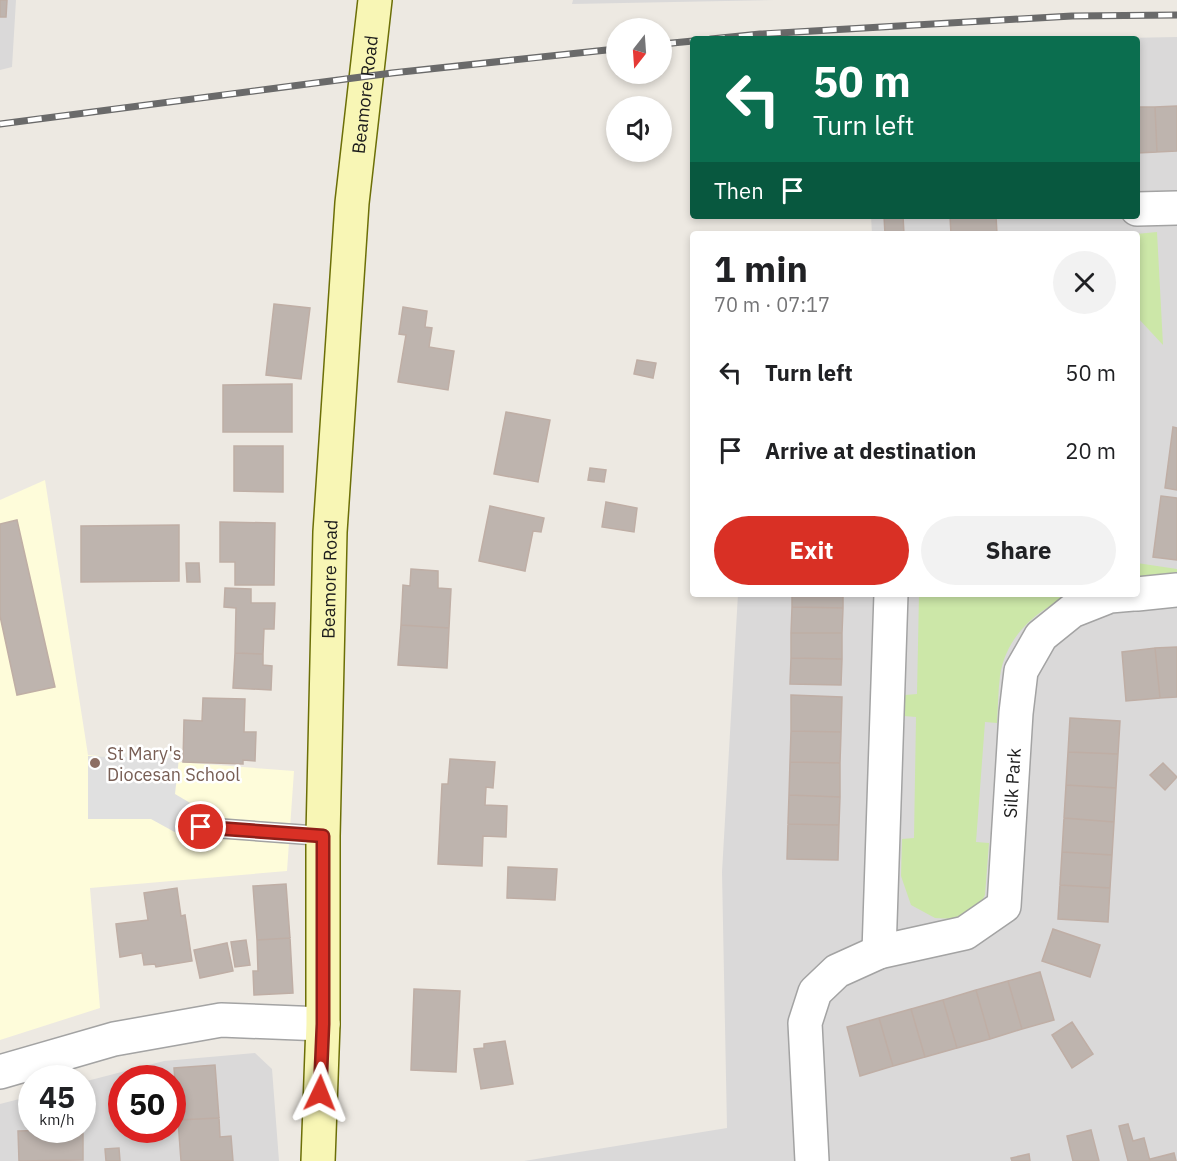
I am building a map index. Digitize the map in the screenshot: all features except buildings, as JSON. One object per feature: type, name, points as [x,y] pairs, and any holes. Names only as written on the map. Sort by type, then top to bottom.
[{"type":"main road","name":"Beamore Road","points":[[318,1161],[323,1024],[323,836],[330,532],[352,203],[375,0]]},
{"type":"street","points":[[1140,209],[1177,208]]},
{"type":"street","name":"Silk Park","points":[[1140,594],[1177,590]]},
{"type":"street","points":[[879,952],[891,597]]},
{"type":"street","name":"Silk Park","points":[[812,1161],[805,1023],[815,992],[837,971],[879,952],[965,933],[1004,906],[1016,712],[1021,671],[1041,636],[1072,611],[1107,597]]},
{"type":"street","points":[[0,1072],[114,1039],[221,1020],[323,1024]]},
{"type":"lane","points":[[201,827],[323,836]]},
{"type":"shaded area","points":[[0,0],[16,0],[12,67],[0,70]]},
{"type":"shaded area","points":[[573,0],[774,0],[572,4]]},
{"type":"shaded area","points":[[1177,37],[1177,1161],[524,1161],[727,1128],[722,872],[738,597],[1140,597],[1140,231],[872,231],[871,219],[1140,219],[1140,38]]},
{"type":"shaded area","name":"St Mary's Diocesan School","points":[[45,480],[88,755],[294,771],[287,871],[90,888],[100,1008],[0,1040],[0,500]]},
{"type":"shaded area","points":[[88,756],[179,758],[175,794],[209,814],[209,851],[151,819],[88,819]]},
{"type":"shaded area","points":[[255,1053],[272,1069],[279,1161],[0,1161],[0,1104],[18,1099],[18,1143],[96,1143],[96,1079],[108,1076],[108,1143],[186,1143],[186,1065],[149,1065],[164,1061]]},
{"type":"green space","points":[[1157,232],[1163,345],[1140,320],[1140,234]]},
{"type":"green space","points":[[1140,563],[1177,569],[1177,575],[1140,579]]},
{"type":"green space","points":[[919,597],[1068,597],[1037,615],[1026,625],[1009,648],[1003,661],[999,682],[997,723],[985,722],[976,842],[989,843],[985,895],[979,906],[955,919],[935,918],[911,905],[901,876],[902,839],[914,838],[916,717],[904,716],[905,695],[917,694]]},
{"type":"railway","points":[[740,36],[1072,16],[1177,15]]},
{"type":"railway","points":[[672,43],[690,41]]},
{"type":"railway","points":[[0,124],[392,73],[606,50]]},
{"type":"place","name":"St Mary's Diocesan School","points":[[95,763]]},
{"type":"route","points":[[201,827],[323,836],[323,1024],[320,1093]]}]
